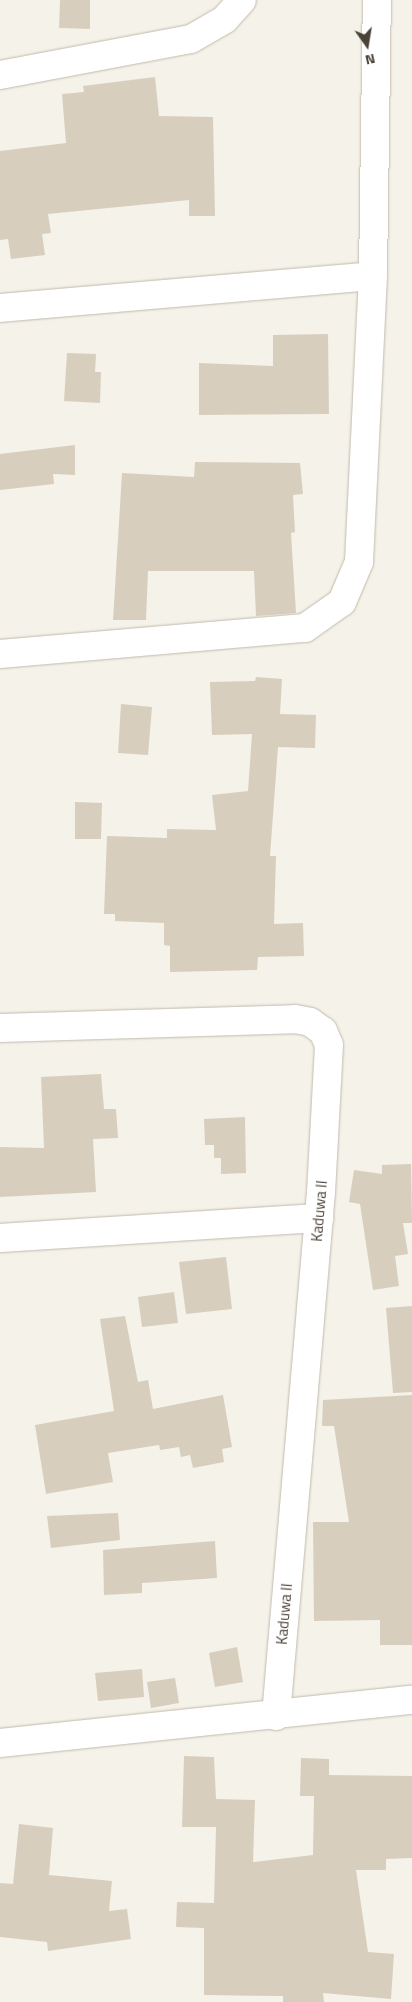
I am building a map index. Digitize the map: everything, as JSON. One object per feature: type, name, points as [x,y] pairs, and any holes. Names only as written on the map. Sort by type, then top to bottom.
[{"type":"street","points":[[0,75],[191,39],[225,20],[242,0]]},
{"type":"street","points":[[0,654],[305,628],[342,602],[359,562],[373,276],[378,0]]},
{"type":"street","points":[[0,308],[373,276]]},
{"type":"street","name":"Kaduwa II","points":[[0,1028],[165,1021],[310,1022],[323,1031],[329,1045],[319,1218],[276,1716]]},
{"type":"street","points":[[0,1238],[319,1218]]},
{"type":"street","points":[[0,1743],[276,1716],[412,1700]]},
{"type":"building","points":[[60,0],[90,0],[90,29],[59,28]]},
{"type":"building","points":[[155,77],[159,116],[213,117],[215,216],[189,216],[189,200],[48,214],[51,233],[42,234],[45,255],[11,259],[8,239],[0,240],[0,151],[66,143],[62,94],[84,92],[83,86]]},
{"type":"building","points":[[328,334],[329,414],[199,415],[199,363],[273,366],[273,335]]},
{"type":"building","points":[[67,353],[96,354],[95,372],[101,372],[100,403],[64,401]]},
{"type":"building","points":[[75,445],[75,475],[53,474],[54,484],[0,490],[0,454]]},
{"type":"building","points":[[195,462],[300,463],[303,494],[293,495],[295,532],[291,533],[296,613],[256,616],[254,571],[148,571],[146,620],[113,620],[122,473],[194,477]]},
{"type":"building","points":[[256,677],[282,679],[280,714],[316,715],[315,748],[278,747],[270,856],[276,856],[274,924],[303,923],[304,956],[258,957],[257,970],[170,972],[170,946],[164,945],[164,923],[115,921],[115,914],[104,914],[107,836],[167,838],[167,829],[216,830],[212,795],[248,791],[252,734],[212,735],[210,682],[255,681]]},
{"type":"building","points":[[121,704],[152,707],[148,755],[118,753]]},
{"type":"building","points":[[75,802],[102,803],[101,839],[75,839]]},
{"type":"building","points":[[101,1074],[104,1109],[116,1109],[118,1138],[93,1139],[96,1192],[0,1197],[0,1147],[44,1148],[41,1077]]},
{"type":"building","points":[[245,1117],[246,1173],[221,1174],[221,1158],[214,1158],[214,1145],[205,1145],[204,1119]]},
{"type":"building","points":[[411,1164],[412,1223],[403,1223],[408,1254],[395,1256],[399,1286],[373,1290],[360,1204],[349,1202],[354,1170],[382,1174],[382,1165]]},
{"type":"building","points":[[226,1257],[232,1309],[186,1314],[179,1262]]},
{"type":"building","points":[[174,1292],[178,1323],[142,1327],[138,1297]]},
{"type":"building","points":[[412,1306],[412,1392],[393,1393],[386,1308]]},
{"type":"building","points":[[125,1316],[138,1382],[148,1380],[153,1409],[223,1395],[232,1447],[222,1449],[224,1462],[193,1468],[190,1455],[181,1457],[179,1447],[160,1450],[159,1445],[108,1453],[113,1482],[46,1494],[35,1425],[114,1411],[100,1319]]},
{"type":"building","points":[[412,1395],[412,1645],[380,1645],[380,1620],[314,1621],[313,1522],[349,1522],[334,1426],[322,1426],[323,1400]]},
{"type":"building","points":[[118,1513],[120,1540],[51,1548],[47,1516]]},
{"type":"building","points":[[215,1541],[217,1578],[142,1583],[142,1593],[104,1595],[103,1550]]},
{"type":"building","points":[[237,1647],[243,1682],[215,1687],[209,1653]]},
{"type":"building","points":[[142,1669],[144,1697],[98,1701],[95,1673]]},
{"type":"building","points":[[175,1678],[179,1703],[151,1708],[147,1682]]},
{"type":"building","points":[[184,1756],[214,1757],[216,1799],[255,1800],[253,1862],[313,1855],[314,1796],[300,1796],[301,1758],[329,1759],[329,1775],[412,1776],[412,1858],[386,1859],[386,1870],[356,1870],[368,1952],[394,1954],[391,1999],[323,1993],[324,2002],[283,2002],[283,1996],[204,1995],[204,1928],[176,1927],[177,1902],[214,1903],[216,1827],[182,1827]]},
{"type":"building","points":[[19,1824],[53,1828],[49,1875],[112,1881],[109,1911],[127,1909],[131,1939],[48,1951],[47,1942],[0,1937],[0,1883],[13,1884]]}]
